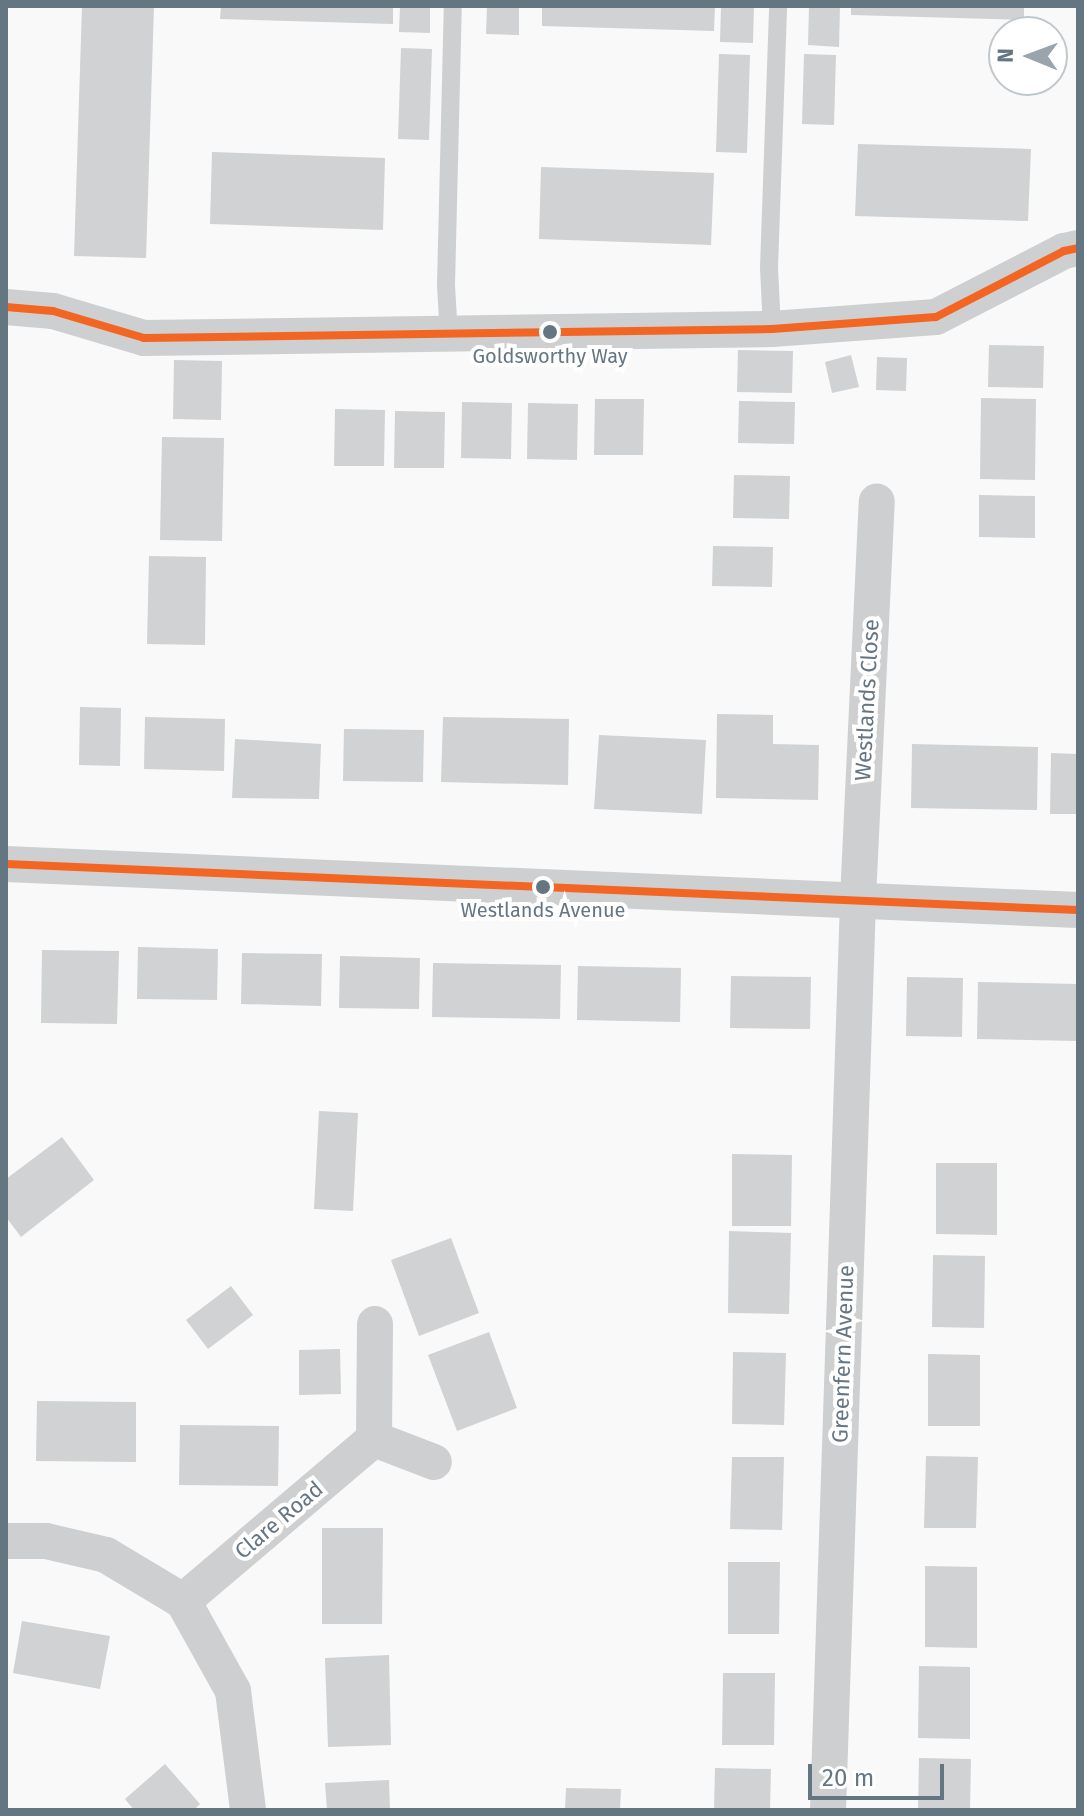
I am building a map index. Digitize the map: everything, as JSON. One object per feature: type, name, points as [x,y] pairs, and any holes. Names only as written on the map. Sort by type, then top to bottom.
[{"type":"street","points":[[6,307],[53,311],[144,338],[772,329],[936,317],[1064,251],[1078,248]]},
{"type":"street","name":"Westlands Close","points":[[858,899],[877,501]]},
{"type":"street","points":[[6,864],[1078,910]]},
{"type":"street","name":"Greenfern Avenue","points":[[828,1810],[858,899]]},
{"type":"street","points":[[375,1324],[374,1439],[434,1462]]},
{"type":"street","name":"Clare Road","points":[[183,1601],[374,1439]]},
{"type":"street","points":[[6,1541],[46,1541],[106,1555],[183,1601],[233,1691],[248,1810]]},
{"type":"lane","points":[[449,336],[446,285],[453,6]]},
{"type":"lane","points":[[772,329],[769,268],[778,6]]},
{"type":"building","points":[[82,6],[154,6],[146,258],[74,256]]},
{"type":"building","points":[[221,6],[393,6],[393,24],[220,19]]},
{"type":"building","points":[[400,6],[430,6],[430,33],[399,32]]},
{"type":"building","points":[[487,6],[519,6],[519,35],[486,34]]},
{"type":"building","points":[[542,6],[715,6],[714,31],[542,26]]},
{"type":"building","points":[[721,6],[754,6],[753,43],[720,42]]},
{"type":"building","points":[[809,6],[840,6],[839,47],[808,45]]},
{"type":"building","points":[[851,6],[1024,6],[1024,16],[988,16],[988,19],[851,15]]},
{"type":"building","points":[[401,48],[432,49],[429,140],[398,139]]},
{"type":"building","points":[[719,54],[750,55],[747,153],[716,152]]},
{"type":"building","points":[[804,54],[836,55],[834,125],[802,124]]},
{"type":"building","points":[[858,144],[1031,149],[1028,221],[855,216]]},
{"type":"building","points":[[212,152],[385,158],[383,230],[210,224]]},
{"type":"building","points":[[541,167],[714,173],[711,245],[539,239]]},
{"type":"building","points":[[989,345],[1044,346],[1043,388],[988,387]]},
{"type":"building","points":[[738,350],[793,351],[792,393],[737,392]]},
{"type":"building","points":[[851,355],[859,387],[832,393],[825,362]]},
{"type":"building","points":[[877,357],[907,358],[906,391],[876,390]]},
{"type":"building","points":[[174,360],[222,361],[221,420],[173,419]]},
{"type":"building","points":[[981,398],[1036,399],[1035,480],[980,479]]},
{"type":"building","points":[[595,399],[644,399],[643,455],[594,455]]},
{"type":"building","points":[[739,401],[795,402],[794,444],[738,443]]},
{"type":"building","points":[[462,402],[512,403],[511,459],[461,458]]},
{"type":"building","points":[[528,403],[578,404],[577,460],[527,459]]},
{"type":"building","points":[[335,409],[385,410],[384,466],[334,466]]},
{"type":"building","points":[[395,411],[445,412],[444,468],[394,468]]},
{"type":"building","points":[[162,437],[224,438],[222,541],[160,540]]},
{"type":"building","points":[[734,475],[790,476],[789,519],[733,518]]},
{"type":"building","points":[[979,495],[1035,496],[1035,538],[979,537]]},
{"type":"building","points":[[713,546],[773,547],[772,587],[712,586]]},
{"type":"building","points":[[149,556],[206,557],[205,645],[147,644]]},
{"type":"building","points":[[80,707],[121,708],[120,766],[79,765]]},
{"type":"building","points":[[717,714],[773,715],[773,744],[819,745],[818,800],[716,798]]},
{"type":"building","points":[[145,717],[225,719],[224,771],[144,769]]},
{"type":"building","points":[[443,717],[569,719],[568,785],[441,782]]},
{"type":"building","points":[[344,729],[424,730],[423,782],[343,781]]},
{"type":"building","points":[[599,735],[706,740],[702,814],[594,809]]},
{"type":"building","points":[[235,739],[321,744],[319,799],[232,798]]},
{"type":"building","points":[[912,744],[1038,747],[1037,810],[911,808]]},
{"type":"building","points":[[1051,753],[1078,754],[1078,814],[1050,814]]},
{"type":"building","points":[[138,947],[218,949],[217,1000],[137,999]]},
{"type":"building","points":[[42,950],[119,951],[117,1024],[41,1023]]},
{"type":"building","points":[[242,953],[322,954],[321,1006],[241,1004]]},
{"type":"building","points":[[340,956],[420,958],[419,1009],[339,1008]]},
{"type":"building","points":[[433,963],[561,965],[560,1019],[432,1017]]},
{"type":"building","points":[[578,966],[681,968],[680,1022],[577,1020]]},
{"type":"building","points":[[731,976],[811,977],[810,1029],[730,1028]]},
{"type":"building","points":[[907,977],[963,978],[962,1037],[906,1036]]},
{"type":"building","points":[[978,982],[1078,984],[1078,1041],[977,1039]]},
{"type":"building","points":[[319,1111],[358,1113],[353,1211],[314,1209]]},
{"type":"building","points":[[62,1137],[94,1180],[21,1237],[6,1217],[6,1179]]},
{"type":"building","points":[[732,1154],[792,1155],[791,1226],[732,1226]]},
{"type":"building","points":[[936,1163],[997,1163],[997,1235],[936,1234]]},
{"type":"building","points":[[729,1231],[791,1233],[789,1314],[728,1313]]},
{"type":"building","points":[[451,1238],[479,1313],[419,1336],[391,1260]]},
{"type":"building","points":[[933,1255],[985,1256],[984,1328],[932,1327]]},
{"type":"building","points":[[231,1286],[253,1315],[208,1349],[186,1320]]},
{"type":"building","points":[[489,1332],[517,1408],[457,1431],[428,1355]]},
{"type":"building","points":[[340,1349],[341,1394],[299,1395],[299,1350]]},
{"type":"building","points":[[733,1352],[786,1353],[784,1425],[732,1424]]},
{"type":"building","points":[[928,1354],[980,1355],[980,1426],[928,1426]]},
{"type":"building","points":[[37,1401],[136,1402],[136,1462],[36,1461]]},
{"type":"building","points":[[180,1425],[279,1426],[278,1486],[179,1485]]},
{"type":"building","points":[[926,1456],[978,1457],[976,1528],[924,1528]]},
{"type":"building","points":[[732,1457],[784,1457],[782,1530],[730,1529]]},
{"type":"building","points":[[322,1528],[383,1528],[382,1624],[322,1624]]},
{"type":"building","points":[[728,1562],[780,1562],[779,1634],[728,1634]]},
{"type":"building","points":[[925,1566],[977,1567],[977,1648],[925,1647]]},
{"type":"building","points":[[22,1621],[110,1636],[100,1689],[13,1673]]},
{"type":"building","points":[[389,1655],[391,1745],[328,1747],[325,1658]]},
{"type":"building","points":[[919,1666],[970,1667],[970,1739],[918,1738]]},
{"type":"building","points":[[723,1673],[775,1673],[774,1745],[722,1745]]},
{"type":"building","points":[[919,1758],[971,1759],[970,1810],[918,1810]]},
{"type":"building","points":[[165,1764],[200,1804],[194,1810],[134,1810],[125,1799]]},
{"type":"building","points":[[715,1768],[771,1769],[770,1810],[714,1810]]},
{"type":"building","points":[[389,1780],[390,1810],[327,1810],[325,1783]]},
{"type":"building","points":[[566,1788],[621,1789],[620,1810],[565,1810]]},
{"type":"transit line","points":[[6,307],[53,311],[144,338],[772,329],[936,317],[1064,251],[1078,248]]},
{"type":"transit line","points":[[6,864],[1078,910]]},
{"type":"place","name":"Goldsworthy Way","points":[[550,332]]},
{"type":"place","name":"Westlands Avenue","points":[[543,887]]}]
